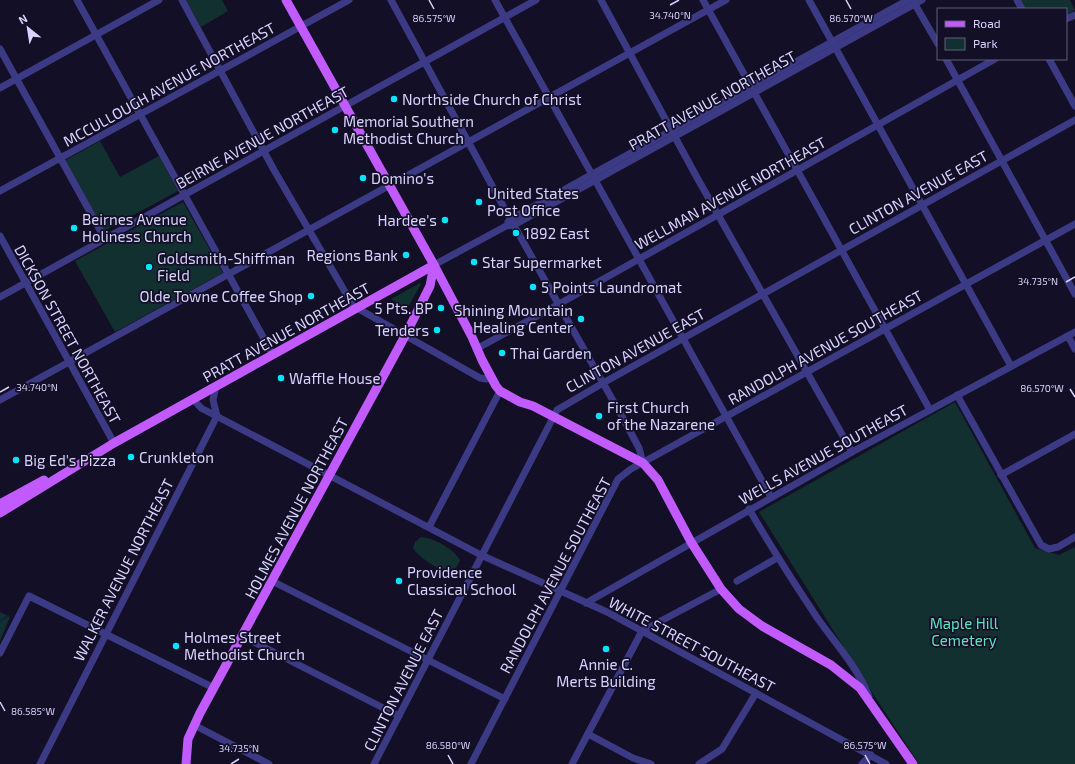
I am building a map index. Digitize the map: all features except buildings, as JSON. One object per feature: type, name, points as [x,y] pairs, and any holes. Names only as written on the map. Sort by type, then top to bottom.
[{"type":"main road","points":[[286,0],[434,265],[478,348],[491,377],[500,391],[520,402],[533,406],[643,463],[658,480],[691,542],[720,590],[739,609],[762,626],[837,669],[860,688],[914,764]]},
{"type":"main road","name":"PRATT AVENUE NORTHEAST","points":[[0,513],[114,443],[434,265]]},
{"type":"main road","name":"HOLMES AVENUE NORTHEAST","points":[[186,764],[188,739],[194,725],[405,336],[430,286],[434,265]]},
{"type":"main road","points":[[478,348],[486,357],[503,385],[524,398],[533,406]]},
{"type":"main road","name":"PRATT AVENUE NORTHEAST","points":[[0,504],[80,463]]},
{"type":"street","points":[[77,0],[273,355]]},
{"type":"street","points":[[0,88],[159,0]]},
{"type":"street","points":[[182,0],[309,231],[356,309],[480,378],[486,379],[491,377]]},
{"type":"street","name":"MCCULLOUGH AVENUE NORTHEAST","points":[[0,192],[350,0]]},
{"type":"street","points":[[391,0],[624,420],[639,448],[643,463]]},
{"type":"street","points":[[495,0],[548,98],[771,497]]},
{"type":"street","name":"BEIRNE AVENUE NORTHEAST","points":[[0,297],[536,0]]},
{"type":"street","points":[[601,0],[762,294],[852,452]]},
{"type":"street","points":[[703,0],[930,410]]},
{"type":"street","points":[[0,400],[726,0]]},
{"type":"street","points":[[809,0],[1011,366]]},
{"type":"street","name":"PRATT AVENUE NORTHEAST","points":[[434,265],[753,89],[831,41],[908,0]]},
{"type":"street","name":"PRATT AVENUE NORTHEAST","points":[[753,89],[835,48],[913,2],[922,0]]},
{"type":"street","points":[[913,2],[937,42]]},
{"type":"street","points":[[0,49],[105,239]]},
{"type":"street","points":[[947,60],[1075,294]]},
{"type":"street","name":"WELLMAN AVENUE NORTHEAST","points":[[478,348],[992,60]]},
{"type":"street","points":[[1050,60],[1075,106]]},
{"type":"street","name":"CLINTON AVENUE EAST","points":[[374,764],[552,416],[557,410],[603,382],[683,339],[1075,120]]},
{"type":"street","name":"RANDOLPH AVENUE SOUTHEAST","points":[[471,764],[618,479],[643,463],[1075,224]]},
{"type":"street","name":"DICKSON STREET NORTHEAST","points":[[0,236],[68,362],[114,443]]},
{"type":"street","name":"WELLS AVENUE SOUTHEAST","points":[[586,603],[749,509],[1075,332]]},
{"type":"street","points":[[1068,336],[1075,349]]},
{"type":"street","points":[[216,386],[213,400],[217,416]]},
{"type":"street","points":[[429,527],[500,391]]},
{"type":"street","points":[[957,395],[1041,545],[1049,549],[1075,538]]},
{"type":"street","name":"WHITE STREET SOUTHEAST","points":[[193,399],[201,408],[481,554],[642,631],[886,764]]},
{"type":"street","name":"WALKER AVENUE NORTHEAST","points":[[40,764],[217,416]]},
{"type":"street","points":[[1001,474],[1075,434]]},
{"type":"street","points":[[749,509],[777,558],[864,683],[871,702]]},
{"type":"street","points":[[737,581],[777,558]]},
{"type":"street","points":[[272,581],[505,699]]},
{"type":"street","points":[[572,764],[642,631],[720,590]]},
{"type":"street","points":[[0,653],[29,596],[214,688]]},
{"type":"street","points":[[242,636],[399,716]]},
{"type":"street","points":[[698,764],[722,749],[756,693]]},
{"type":"street","points":[[194,725],[269,764]]},
{"type":"street","points":[[588,734],[634,758],[651,764]]},
{"type":"street","points":[[862,764],[871,755]]},
{"type":"green space","points":[[186,0],[222,0],[228,11],[201,27]]},
{"type":"green space","points":[[1020,0],[1070,0],[1075,10],[1067,14],[1067,8],[1024,8]]},
{"type":"green space","points":[[100,141],[120,177],[159,156],[178,191],[104,231],[64,161]]},
{"type":"green space","name":"Goldsmith-Shiffman Field","points":[[183,202],[223,273],[115,332],[75,261]]},
{"type":"green space","points":[[420,283],[421,284],[407,309],[391,299]]},
{"type":"green space","name":"Maple Hill Cemetery","points":[[955,402],[1035,548],[1059,555],[1075,547],[1075,764],[919,764],[875,697],[759,512]]},
{"type":"green space","points":[[421,537],[432,539],[448,548],[457,556],[460,560],[452,571],[443,570],[433,565],[423,559],[415,551],[413,548],[415,542]]},
{"type":"green space","points":[[0,612],[10,617],[0,641]]},
{"type":"waterway","points":[[0,621],[8,616]]},
{"type":"place","name":"Northside Church of Christ","points":[[394,99]]},
{"type":"place","name":"Memorial Southern Methodist Church","points":[[335,130]]},
{"type":"place","name":"Domino's","points":[[363,178]]},
{"type":"place","name":"United States Post Office","points":[[479,202]]},
{"type":"place","name":"Hardee's","points":[[445,220]]},
{"type":"place","name":"Beirnes Avenue Holiness Church","points":[[74,228]]},
{"type":"place","name":"1892 East","points":[[516,233]]},
{"type":"place","name":"Regions Bank","points":[[406,255]]},
{"type":"place","name":"Star Supermarket","points":[[474,262]]},
{"type":"place","name":"Goldsmith-Shiffman Field","points":[[149,267]]},
{"type":"place","name":"5 Points Laundromat","points":[[533,287]]},
{"type":"place","name":"Olde Towne Coffee Shop","points":[[311,296]]},
{"type":"place","name":"5 Pts. BP","points":[[441,308]]},
{"type":"place","name":"Shining Mountain Healing Center","points":[[581,319]]},
{"type":"place","name":"Tenders","points":[[437,330]]},
{"type":"place","name":"Thai Garden","points":[[502,353]]},
{"type":"place","name":"Waffle House","points":[[281,378]]},
{"type":"place","name":"First Church of the Nazarene","points":[[599,416]]},
{"type":"place","name":"Crunkleton","points":[[131,457]]},
{"type":"place","name":"Big Ed's Pizza","points":[[16,460]]},
{"type":"place","name":"Providence Classical School","points":[[399,581]]},
{"type":"place","name":"Holmes Street Methodist Church","points":[[176,646]]},
{"type":"place","name":"Annie C. Merts Building","points":[[606,649]]}]
